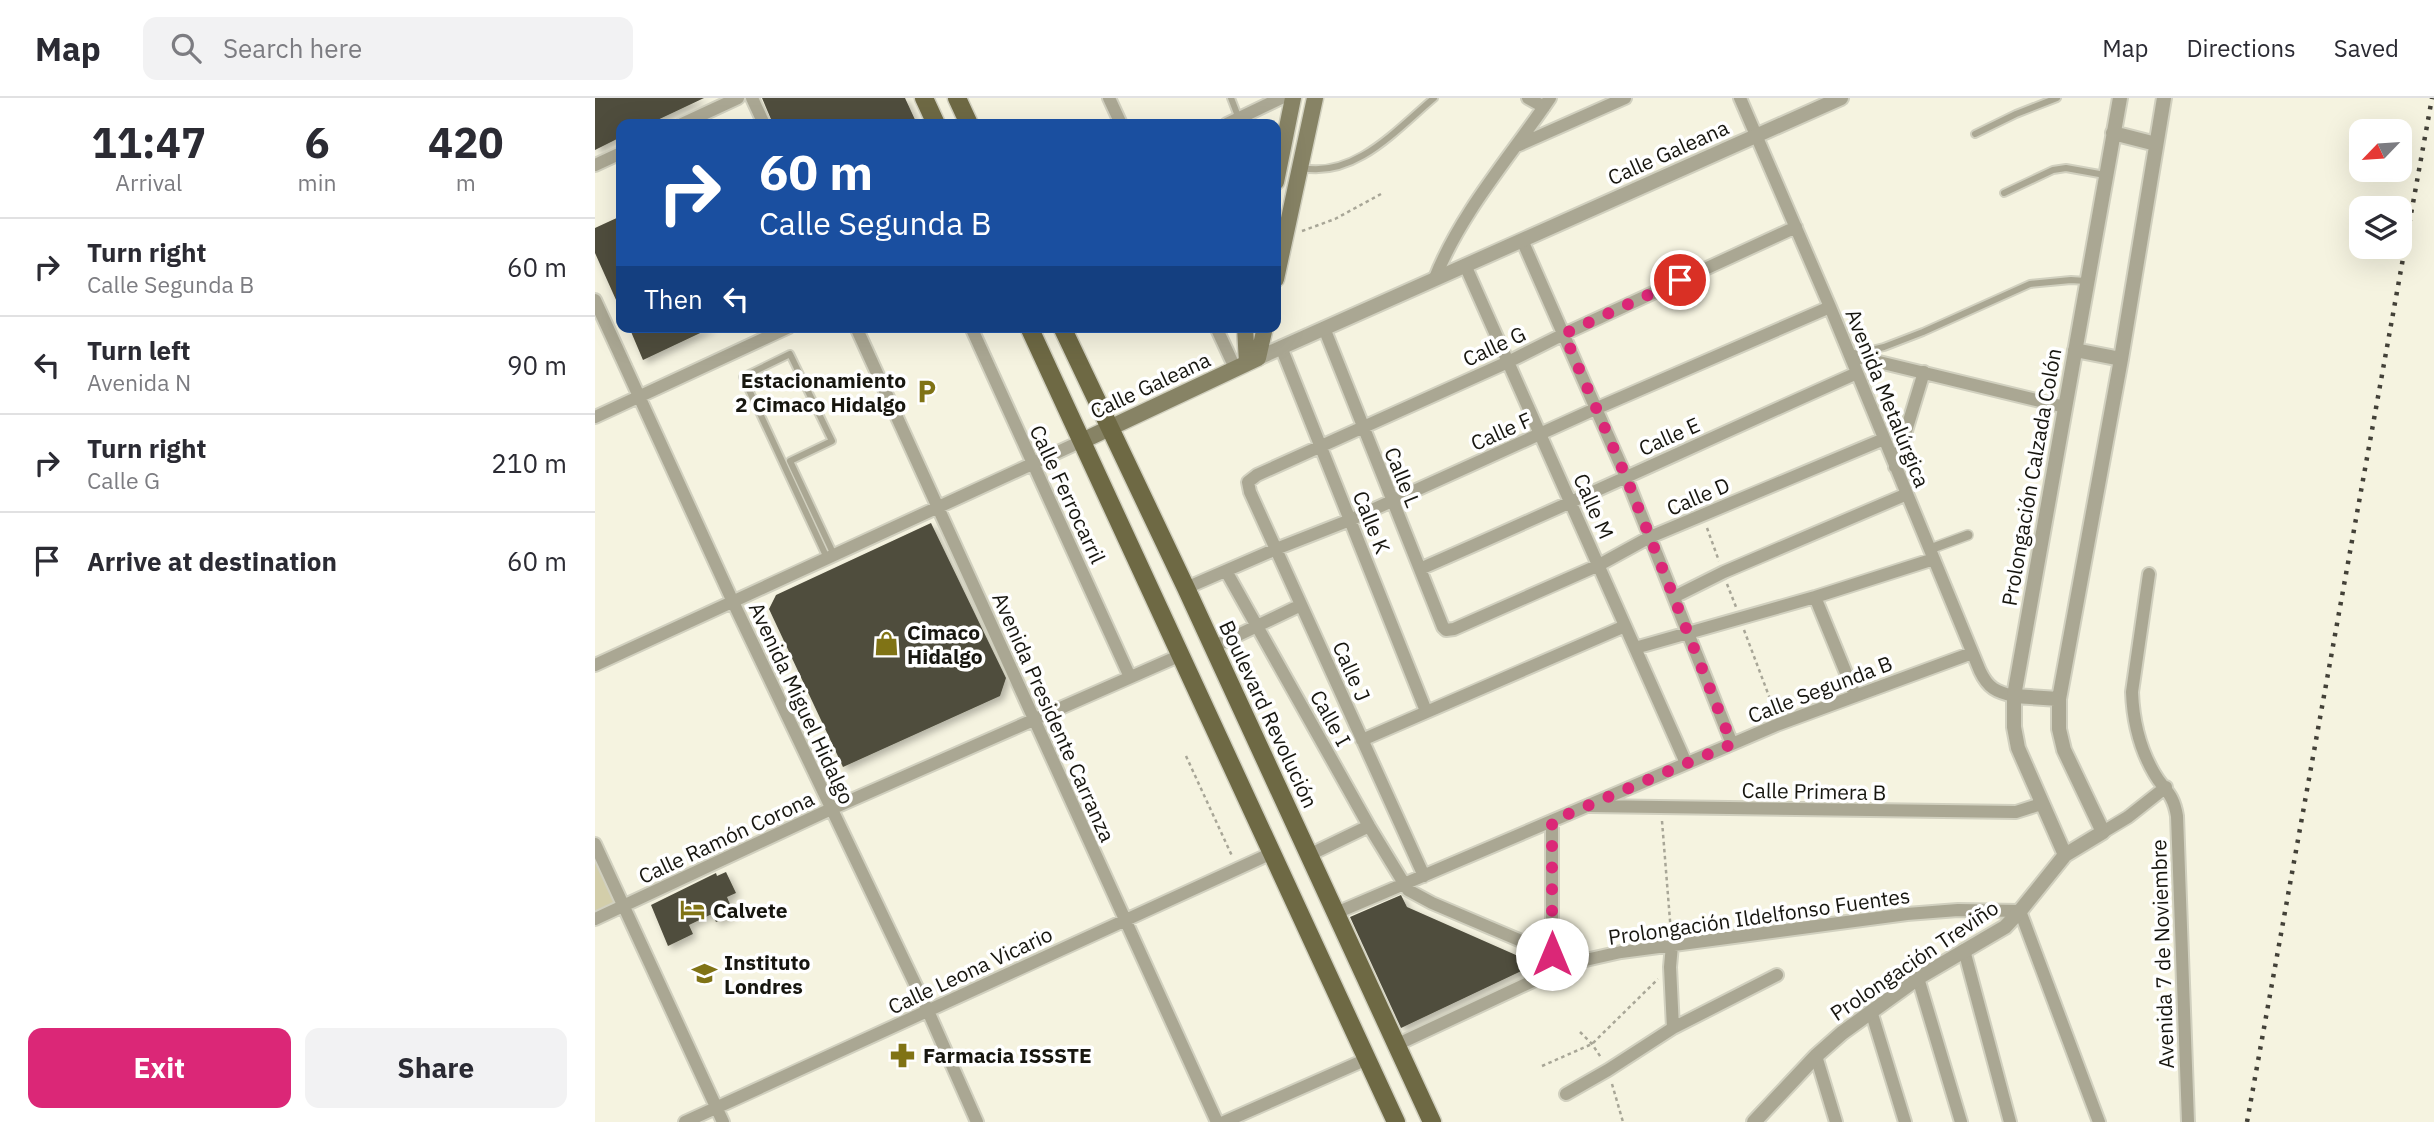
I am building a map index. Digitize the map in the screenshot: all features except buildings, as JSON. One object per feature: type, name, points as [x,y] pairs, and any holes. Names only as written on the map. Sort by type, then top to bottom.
[{"type":"main road","points":[[923,98],[934,119]]},
{"type":"main road","points":[[957,98],[967,119]]},
{"type":"main road","points":[[1281,157],[1293,98]]},
{"type":"main road","points":[[1281,256],[1315,98]]},
{"type":"main road","points":[[1032,333],[1396,1122]]},
{"type":"main road","name":"Boulevard Revolución","points":[[1065,333],[1186,588],[1432,1122]]},
{"type":"main road","points":[[1245,333],[1247,363]]},
{"type":"main road","points":[[1247,363],[1262,333]]},
{"type":"main road","name":"Calle Galeana","points":[[1082,441],[1247,363]]},
{"type":"street","points":[[693,119],[738,98]]},
{"type":"street","points":[[752,98],[762,119]]},
{"type":"street","points":[[1109,98],[1119,119]]},
{"type":"street","points":[[1242,119],[1281,98]]},
{"type":"street","points":[[1435,278],[1447,250],[1471,211],[1547,102],[1528,98]]},
{"type":"street","points":[[1518,145],[1625,98]]},
{"type":"street","name":"Avenida Metalúrgica","points":[[1740,98],[1831,307],[1972,653],[1987,685],[1997,693],[2014,696]]},
{"type":"street","name":"Prolongación Calzada Colón","points":[[2065,855],[2018,748],[2014,727],[2014,696],[2120,98]]},
{"type":"street","points":[[2103,832],[2064,750],[2059,729],[2059,699],[2121,359],[2164,98]]},
{"type":"street","name":"Calle Galeana","points":[[1247,363],[1838,99]]},
{"type":"street","points":[[2113,133],[2156,144]]},
{"type":"street","points":[[595,166],[616,156]]},
{"type":"street","name":"Calle G","points":[[1248,482],[1257,475],[1362,426],[1508,362],[1796,227]]},
{"type":"street","points":[[1522,240],[1626,477],[1732,744]]},
{"type":"street","name":"Calle M","points":[[1465,265],[1686,763]]},
{"type":"street","name":"Avenida Miguel Hidalgo","points":[[595,300],[733,602],[928,1011],[977,1122]]},
{"type":"street","name":"Calle F","points":[[1186,588],[1350,520],[1595,409],[1831,307]]},
{"type":"street","name":"Calle L","points":[[1324,328],[1443,627],[1446,630],[1454,629]]},
{"type":"street","points":[[595,417],[776,333]]},
{"type":"street","name":"Avenida Presidente Carranza","points":[[859,333],[1217,1122]]},
{"type":"street","name":"Calle Ferrocarril","points":[[974,333],[1130,677]]},
{"type":"street","points":[[1221,333],[1247,363]]},
{"type":"street","name":"Calle K","points":[[1281,347],[1426,712]]},
{"type":"street","points":[[2075,351],[2121,359]]},
{"type":"street","points":[[1850,355],[2065,407]]},
{"type":"street","points":[[1895,467],[1924,372]]},
{"type":"street","name":"Calle E","points":[[1420,569],[1857,373]]},
{"type":"street","name":"Calle D","points":[[1454,629],[1599,565],[1650,537],[1884,439]]},
{"type":"street","name":"Calle Galeana","points":[[595,665],[1082,441]]},
{"type":"street","name":"Calle J","points":[[1248,482],[1424,876]]},
{"type":"street","points":[[1674,597],[1724,572],[1907,494]]},
{"type":"street","points":[[1635,648],[1815,597],[1932,554],[1968,535]]},
{"type":"street","name":"Calle I","points":[[1226,570],[1404,884]]},
{"type":"street","name":"Avenida 7 de Noviembre","points":[[2149,574],[2132,692],[2133,711],[2154,774],[2166,786],[2175,804],[2177,816],[2188,1122]]},
{"type":"street","points":[[1815,597],[1855,695]]},
{"type":"street","points":[[1213,647],[1301,605]]},
{"type":"street","points":[[1362,740],[1625,626]]},
{"type":"street","name":"Calle Segunda B","points":[[1336,913],[1732,744],[1855,695],[1972,653]]},
{"type":"street","name":"Calle Ramón Corona","points":[[595,919],[831,809],[1181,655]]},
{"type":"street","points":[[2014,696],[2059,699]]},
{"type":"street","name":"Prolongación Treviño","points":[[1754,1122],[1816,1056],[1871,1011],[1918,978],[2004,927],[2065,855],[2128,817],[2166,786]]},
{"type":"street","name":"Calle Primera B","points":[[1585,806],[2016,812],[2041,804]]},
{"type":"street","points":[[1552,821],[1552,972]]},
{"type":"street","points":[[1309,855],[1369,826]]},
{"type":"street","points":[[595,844],[723,1122]]},
{"type":"street","name":"Calle Leona Vicario","points":[[685,1122],[1272,853]]},
{"type":"street","points":[[1404,884],[1408,890],[1432,904],[1552,954]]},
{"type":"street","name":"Prolongación Ildelfonso Fuentes","points":[[1396,1045],[1581,961],[1672,944],[1907,914],[1958,910],[2020,911]]},
{"type":"street","points":[[2020,911],[2099,1122]]},
{"type":"street","points":[[1672,944],[1670,967],[1673,1028]]},
{"type":"street","points":[[1964,950],[2010,1122]]},
{"type":"street","points":[[1566,1094],[1673,1028],[1777,975]]},
{"type":"street","points":[[1918,978],[1961,1122]]},
{"type":"street","points":[[1871,1011],[1905,1122]]},
{"type":"street","points":[[1816,1056],[1836,1122]]},
{"type":"street","points":[[1224,1122],[1367,1059]]},
{"type":"lane","points":[[1231,98],[1235,119]]},
{"type":"lane","points":[[1300,168],[1331,170],[1347,164],[1364,155],[1434,98]]},
{"type":"lane","points":[[1975,134],[2057,98]]},
{"type":"lane","points":[[2004,194],[2053,170],[2066,168],[2106,176]]},
{"type":"lane","points":[[1850,355],[1884,347],[1923,332],[2030,284],[2087,281]]},
{"type":"lane","points":[[790,354],[832,441],[790,461],[830,557],[743,377],[790,354]]},
{"type":"path","points":[[1286,234],[1314,228],[1381,194]]},
{"type":"path","points":[[1187,756],[1237,869]]},
{"type":"path","points":[[1661,808],[1672,944]]},
{"type":"path","points":[[1542,1066],[1592,1044],[1670,967]]},
{"type":"path","points":[[1580,1032],[1592,1044],[1608,1070],[1623,1122]]},
{"type":"shaded area","points":[[595,852],[619,905],[595,917]]},
{"type":"railway","points":[[2247,1122],[2432,98]]},
{"type":"place","name":"Estacionamiento 2 Cimaco Hidalgo","points":[[926,392]]},
{"type":"place","name":"Cimaco Hidalgo","points":[[887,644]]},
{"type":"place","name":"Calvete","points":[[693,910]]},
{"type":"place","name":"Instituto Londres","points":[[704,974]]},
{"type":"place","name":"Farmacia ISSSTE","points":[[903,1055]]},
{"type":"route","points":[[1552,954],[1552,821],[1732,744],[1626,477],[1564,334],[1680,280]]}]
